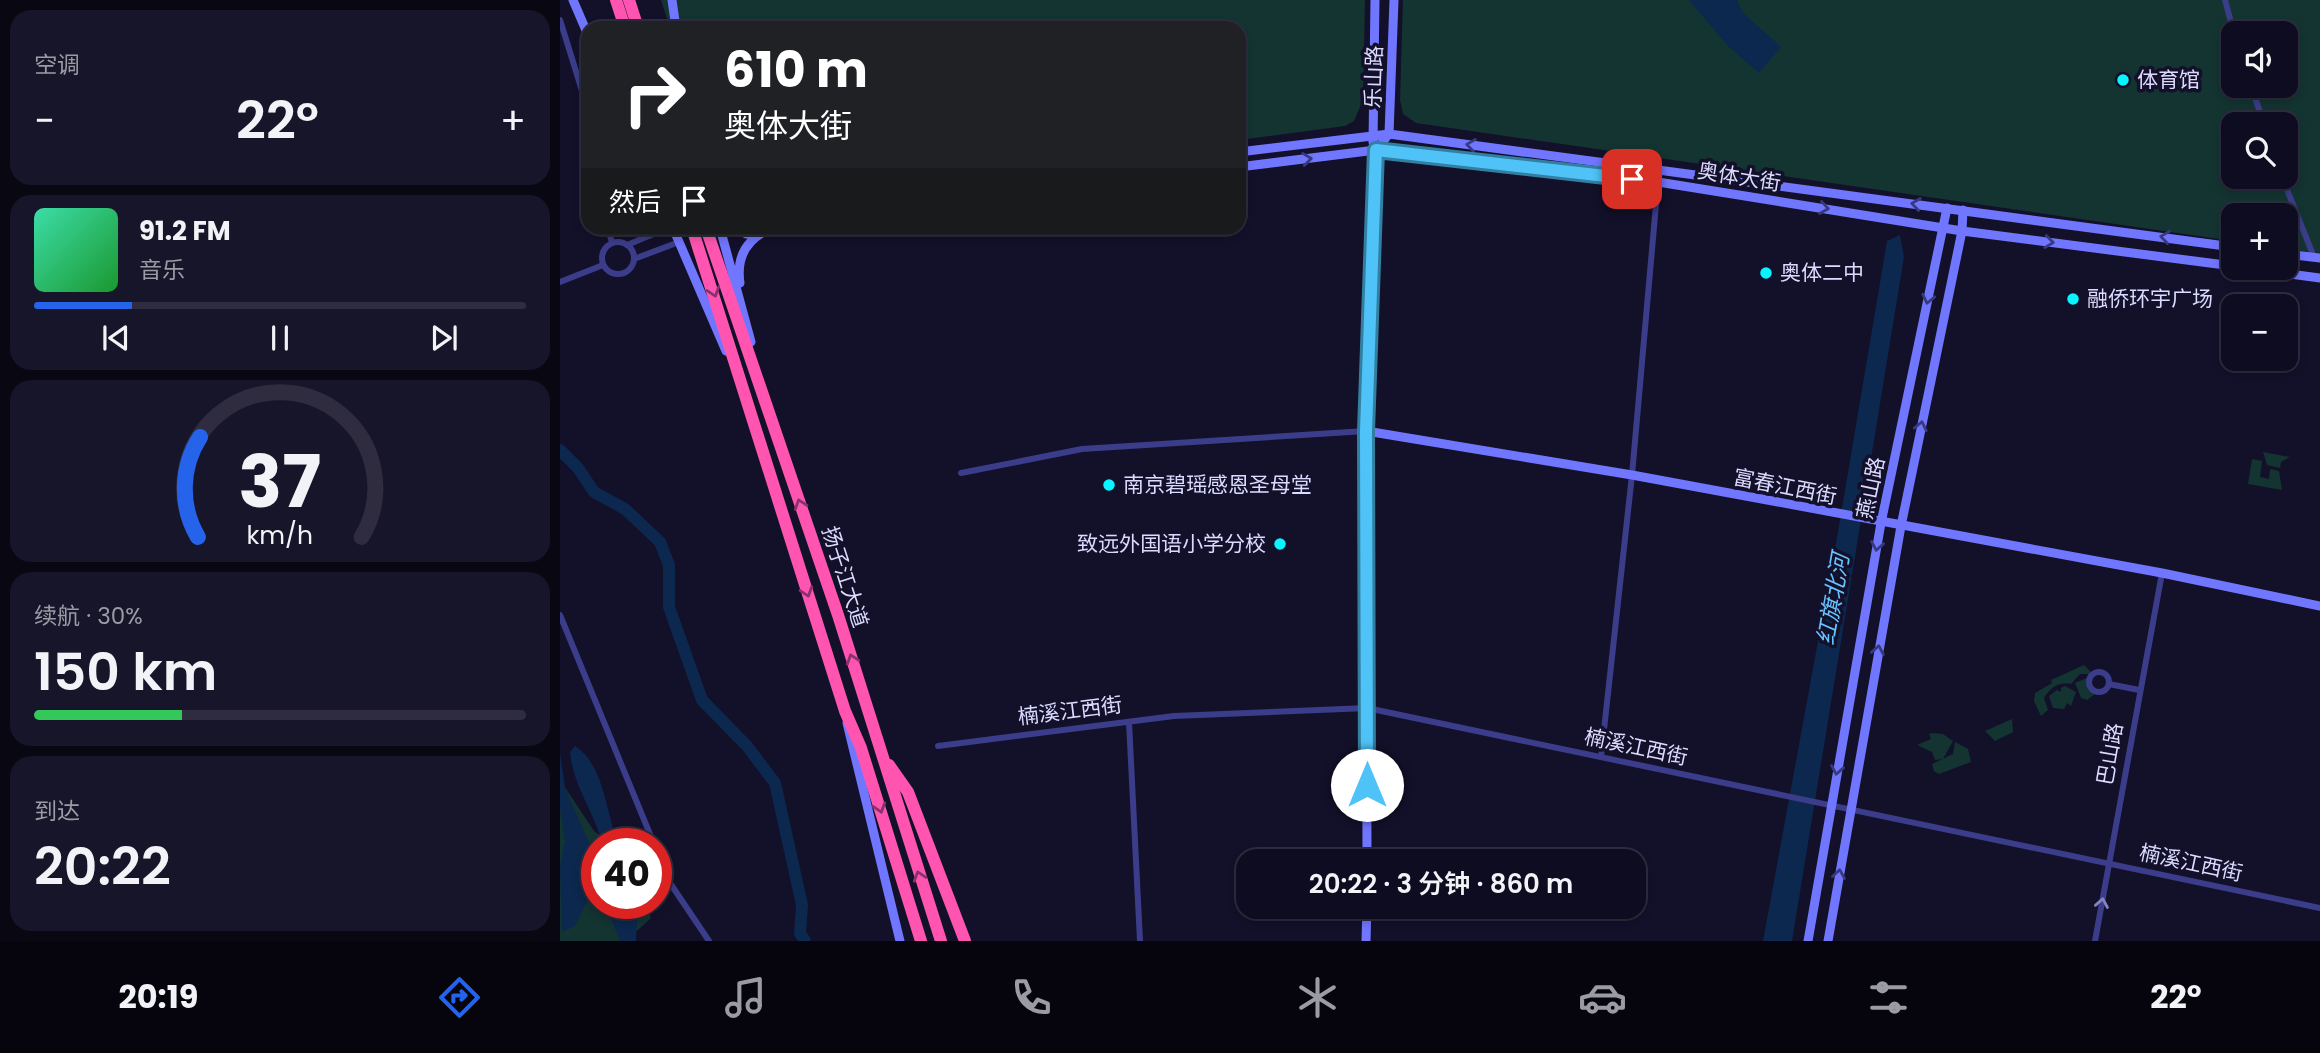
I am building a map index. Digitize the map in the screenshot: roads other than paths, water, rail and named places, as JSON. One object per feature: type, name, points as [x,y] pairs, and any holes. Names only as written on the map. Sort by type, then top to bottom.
[{"type":"highway","points":[[616,0],[623,21]]},
{"type":"highway","points":[[629,0],[636,21]]},
{"type":"highway","name":"扬子江大道","points":[[694,235],[921,941]]},
{"type":"highway","name":"扬子江大道","points":[[708,235],[883,756],[941,941]]},
{"type":"highway","points":[[883,756],[908,792],[965,941]]},
{"type":"main road","points":[[573,0],[582,21]]},
{"type":"main road","points":[[672,0],[675,21]]},
{"type":"main road","name":"乐山路","points":[[1367,849],[1366,431],[1376,150],[1372,136],[1375,0]]},
{"type":"main road","name":"乐山路","points":[[1376,150],[1389,134],[1394,0]]},
{"type":"main road","name":"奥体大街","points":[[1246,151],[1389,134],[2221,245]]},
{"type":"main road","name":"奥体大街","points":[[1246,166],[1376,150],[1658,182],[1962,231],[2221,264]]},
{"type":"main road","name":"燕山路","points":[[1808,941],[1881,523],[1947,208]]},
{"type":"main road","name":"燕山路","points":[[1828,941],[1900,526],[1962,231],[1963,210]]},
{"type":"main road","points":[[674,235],[706,312],[735,369]]},
{"type":"main road","points":[[722,235],[776,434]]},
{"type":"main road","points":[[745,323],[739,259],[757,235]]},
{"type":"main road","points":[[2298,256],[2317,258]]},
{"type":"main road","points":[[2298,275],[2320,278]]},
{"type":"main road","name":"富春江西街","points":[[1366,431],[1632,475],[2162,573],[2320,606]]},
{"type":"main road","name":"扬子江大道","points":[[845,711],[851,750],[900,941]]},
{"type":"main road","points":[[1366,941],[1367,919]]},
{"type":"street","points":[[2225,0],[2231,21]]},
{"type":"street","points":[[560,20],[581,88]]},
{"type":"street","points":[[1601,757],[1632,475],[1658,182]]},
{"type":"street","points":[[2287,189],[2317,258]]},
{"type":"street","points":[[610,235],[612,243]]},
{"type":"street","points":[[612,243],[628,245],[653,235]]},
{"type":"street","points":[[634,259],[679,242]]},
{"type":"street","points":[[612,243],[602,255],[603,265],[610,273],[621,274],[630,269],[634,259],[628,245]]},
{"type":"street","points":[[560,282],[603,265]]},
{"type":"street","points":[[961,473],[1082,449],[1366,431]]},
{"type":"street","name":"巴山路","points":[[2095,941],[2162,573]]},
{"type":"street","points":[[560,615],[647,828]]},
{"type":"street","points":[[2109,684],[2139,690]]},
{"type":"street","name":"楠溪江西街","points":[[938,746],[1174,716],[1367,708],[2320,908]]},
{"type":"street","points":[[1129,722],[1140,941]]},
{"type":"street","points":[[672,886],[709,941]]},
{"type":"water","points":[[1689,0],[1739,0],[1737,2],[1744,14],[1781,47],[1759,73],[1728,46]]},
{"type":"water","name":"红旗北河","points":[[1900,235],[1904,257],[1792,941],[1763,941],[1838,532],[1887,241]]},
{"type":"water","points":[[575,746],[585,754],[592,765],[603,790],[613,828],[597,828],[575,776],[570,752]]},
{"type":"water","points":[[560,753],[565,788],[583,828],[581,914],[575,926],[562,932],[560,866],[565,841],[560,809]]},
{"type":"water","points":[[611,919],[637,919],[636,941],[620,941]]},
{"type":"waterway","points":[[560,450],[578,468],[594,492],[625,509],[660,542],[669,565],[669,607],[702,700],[747,746],[775,783],[802,905],[800,933],[805,941]]},
{"type":"place","name":"体育馆","points":[[2123,80]]},
{"type":"place","name":"奥体二中","points":[[1766,273]]},
{"type":"place","name":"融侨环宇广场","points":[[2073,299]]},
{"type":"place","name":"南京碧瑶感恩圣母堂","points":[[1109,485]]},
{"type":"place","name":"致远外国语小学分校","points":[[1280,544]]}]
